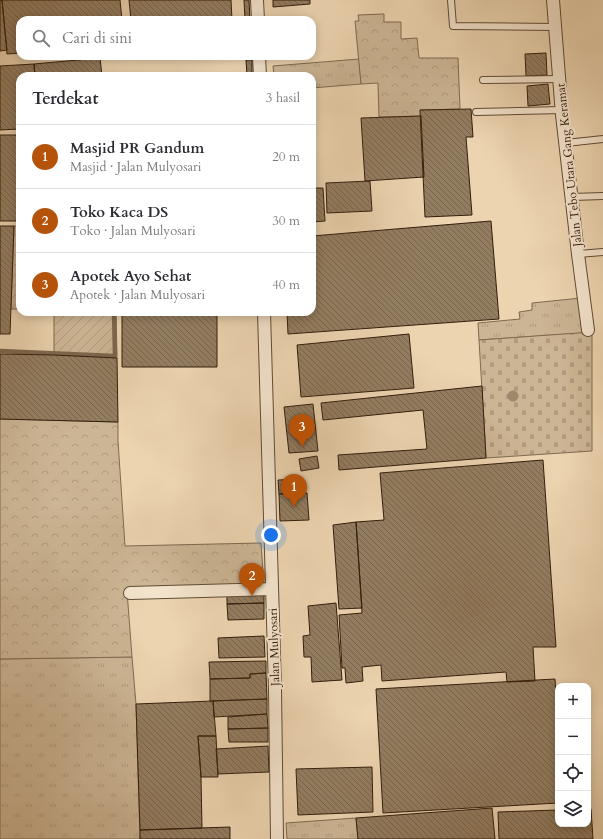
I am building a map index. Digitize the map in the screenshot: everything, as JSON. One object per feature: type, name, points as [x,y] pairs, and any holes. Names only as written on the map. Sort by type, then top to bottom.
[{"type":"street","points":[[257,0],[258,16]]},
{"type":"street","name":"Jalan Tebo Utara Gang Keramat","points":[[553,0],[562,110],[588,330]]},
{"type":"street","points":[[259,60],[260,72]]},
{"type":"street","name":"Jalan Mulyosari","points":[[264,316],[275,690],[277,839]]},
{"type":"street","points":[[130,593],[272,589]]},
{"type":"lane","points":[[451,0],[453,26],[556,27]]},
{"type":"lane","points":[[483,80],[559,79]]},
{"type":"lane","points":[[476,112],[562,110]]},
{"type":"lane","points":[[566,143],[603,139]]},
{"type":"lane","points":[[572,197],[603,196]]},
{"type":"lane","points":[[578,254],[603,252]]},
{"type":"green space","points":[[384,14],[384,22],[401,22],[401,39],[417,38],[419,58],[458,58],[460,109],[420,110],[421,116],[379,117],[378,83],[361,84],[355,21],[359,21],[358,15]]},
{"type":"green space","points":[[359,59],[361,84],[316,88],[316,72],[274,72],[273,66]]},
{"type":"green space","points":[[14,226],[16,226],[16,309],[11,309]]},
{"type":"green space","points":[[581,298],[584,333],[479,340],[478,323],[520,319],[519,312],[532,310],[532,303]]},
{"type":"green space","points":[[54,316],[116,316],[117,358],[54,355]]},
{"type":"green space","points":[[592,332],[592,451],[486,458],[479,340]]},
{"type":"green space","points":[[0,419],[118,422],[125,546],[261,543],[264,587],[127,591],[132,657],[0,659]]},
{"type":"green space","points":[[132,657],[136,704],[140,839],[0,839],[0,659]]},
{"type":"green space","points":[[356,818],[358,839],[287,839],[286,823]]},
{"type":"building","points":[[0,0],[2,0],[7,50],[0,51]]},
{"type":"building","points":[[2,0],[120,0],[122,16],[16,16],[16,53],[7,54]]},
{"type":"building","points":[[129,0],[231,0],[232,16],[131,16]]},
{"type":"building","points":[[244,0],[249,0],[250,16],[245,16]]},
{"type":"building","points":[[273,0],[310,0],[310,4],[273,7]]},
{"type":"building","points":[[546,53],[547,75],[526,76],[525,54]]},
{"type":"building","points":[[78,60],[100,60],[102,72],[35,72],[34,64]]},
{"type":"building","points":[[246,60],[252,60],[252,72],[247,72]]},
{"type":"building","points":[[34,64],[35,72],[16,72],[16,129],[0,130],[0,66]]},
{"type":"building","points":[[548,84],[550,104],[528,106],[527,86]]},
{"type":"building","points":[[471,109],[473,137],[466,137],[472,215],[425,217],[420,110]]},
{"type":"building","points":[[421,116],[424,177],[365,181],[361,118]]},
{"type":"building","points":[[0,135],[16,135],[16,221],[0,221]]},
{"type":"building","points":[[370,181],[372,211],[327,213],[326,183]]},
{"type":"building","points":[[316,188],[323,188],[325,221],[316,222]]},
{"type":"building","points":[[491,221],[499,319],[288,334],[287,316],[316,316],[316,236]]},
{"type":"building","points":[[0,226],[14,226],[10,334],[0,334]]},
{"type":"building","points":[[122,316],[217,316],[217,367],[122,367]]},
{"type":"building","points":[[409,334],[414,388],[301,397],[297,345]]},
{"type":"building","points":[[0,354],[117,358],[118,422],[0,419]]},
{"type":"building","points":[[482,386],[486,458],[339,470],[338,455],[427,449],[423,410],[323,420],[321,403]]},
{"type":"building","points":[[313,404],[318,451],[289,453],[284,407]]},
{"type":"building","points":[[317,456],[319,468],[301,471],[299,459]]},
{"type":"building","points":[[543,460],[556,647],[533,647],[535,681],[507,682],[506,672],[382,681],[381,665],[362,667],[363,681],[346,683],[345,668],[342,668],[339,615],[362,613],[356,522],[384,520],[380,473]]},
{"type":"building","points":[[302,479],[303,493],[279,494],[278,480]]},
{"type":"building","points":[[307,493],[309,520],[280,521],[279,494]]},
{"type":"building","points":[[356,522],[362,608],[339,609],[333,525]]},
{"type":"building","points":[[264,591],[264,603],[227,604],[227,592]]},
{"type":"building","points":[[264,603],[264,619],[228,620],[227,604]]},
{"type":"building","points":[[336,603],[342,680],[312,682],[311,657],[304,657],[303,636],[310,635],[308,606]]},
{"type":"building","points":[[264,636],[265,657],[219,658],[218,638]]},
{"type":"building","points":[[266,661],[266,673],[250,674],[250,678],[210,679],[209,662]]},
{"type":"building","points":[[266,673],[267,699],[210,701],[210,679],[250,678],[250,674]]},
{"type":"building","points":[[555,679],[555,803],[383,813],[376,689]]},
{"type":"building","points":[[267,699],[267,714],[214,717],[213,701]]},
{"type":"building","points":[[213,701],[216,736],[198,736],[201,777],[202,828],[140,830],[136,704]]},
{"type":"building","points":[[267,714],[268,728],[228,729],[228,717]]},
{"type":"building","points":[[268,728],[268,742],[229,742],[228,729]]},
{"type":"building","points":[[198,736],[216,736],[218,777],[201,777]]},
{"type":"building","points":[[268,746],[269,772],[218,774],[216,749]]},
{"type":"building","points":[[372,767],[373,812],[298,815],[296,769]]},
{"type":"building","points":[[492,808],[495,839],[358,839],[356,818]]},
{"type":"building","points":[[591,809],[593,839],[499,839],[498,812],[555,810],[555,827],[591,827]]},
{"type":"building","points":[[230,827],[230,839],[140,839],[140,830]]},
{"type":"waterway","points":[[0,351],[115,356],[114,316]]},
{"type":"place","name":"Apotek Ayo Sehat","points":[[302,447]]},
{"type":"place","name":"Masjid PR Gandum","points":[[294,507]]},
{"type":"place","name":"Toko Kaca DS","points":[[252,596]]}]
